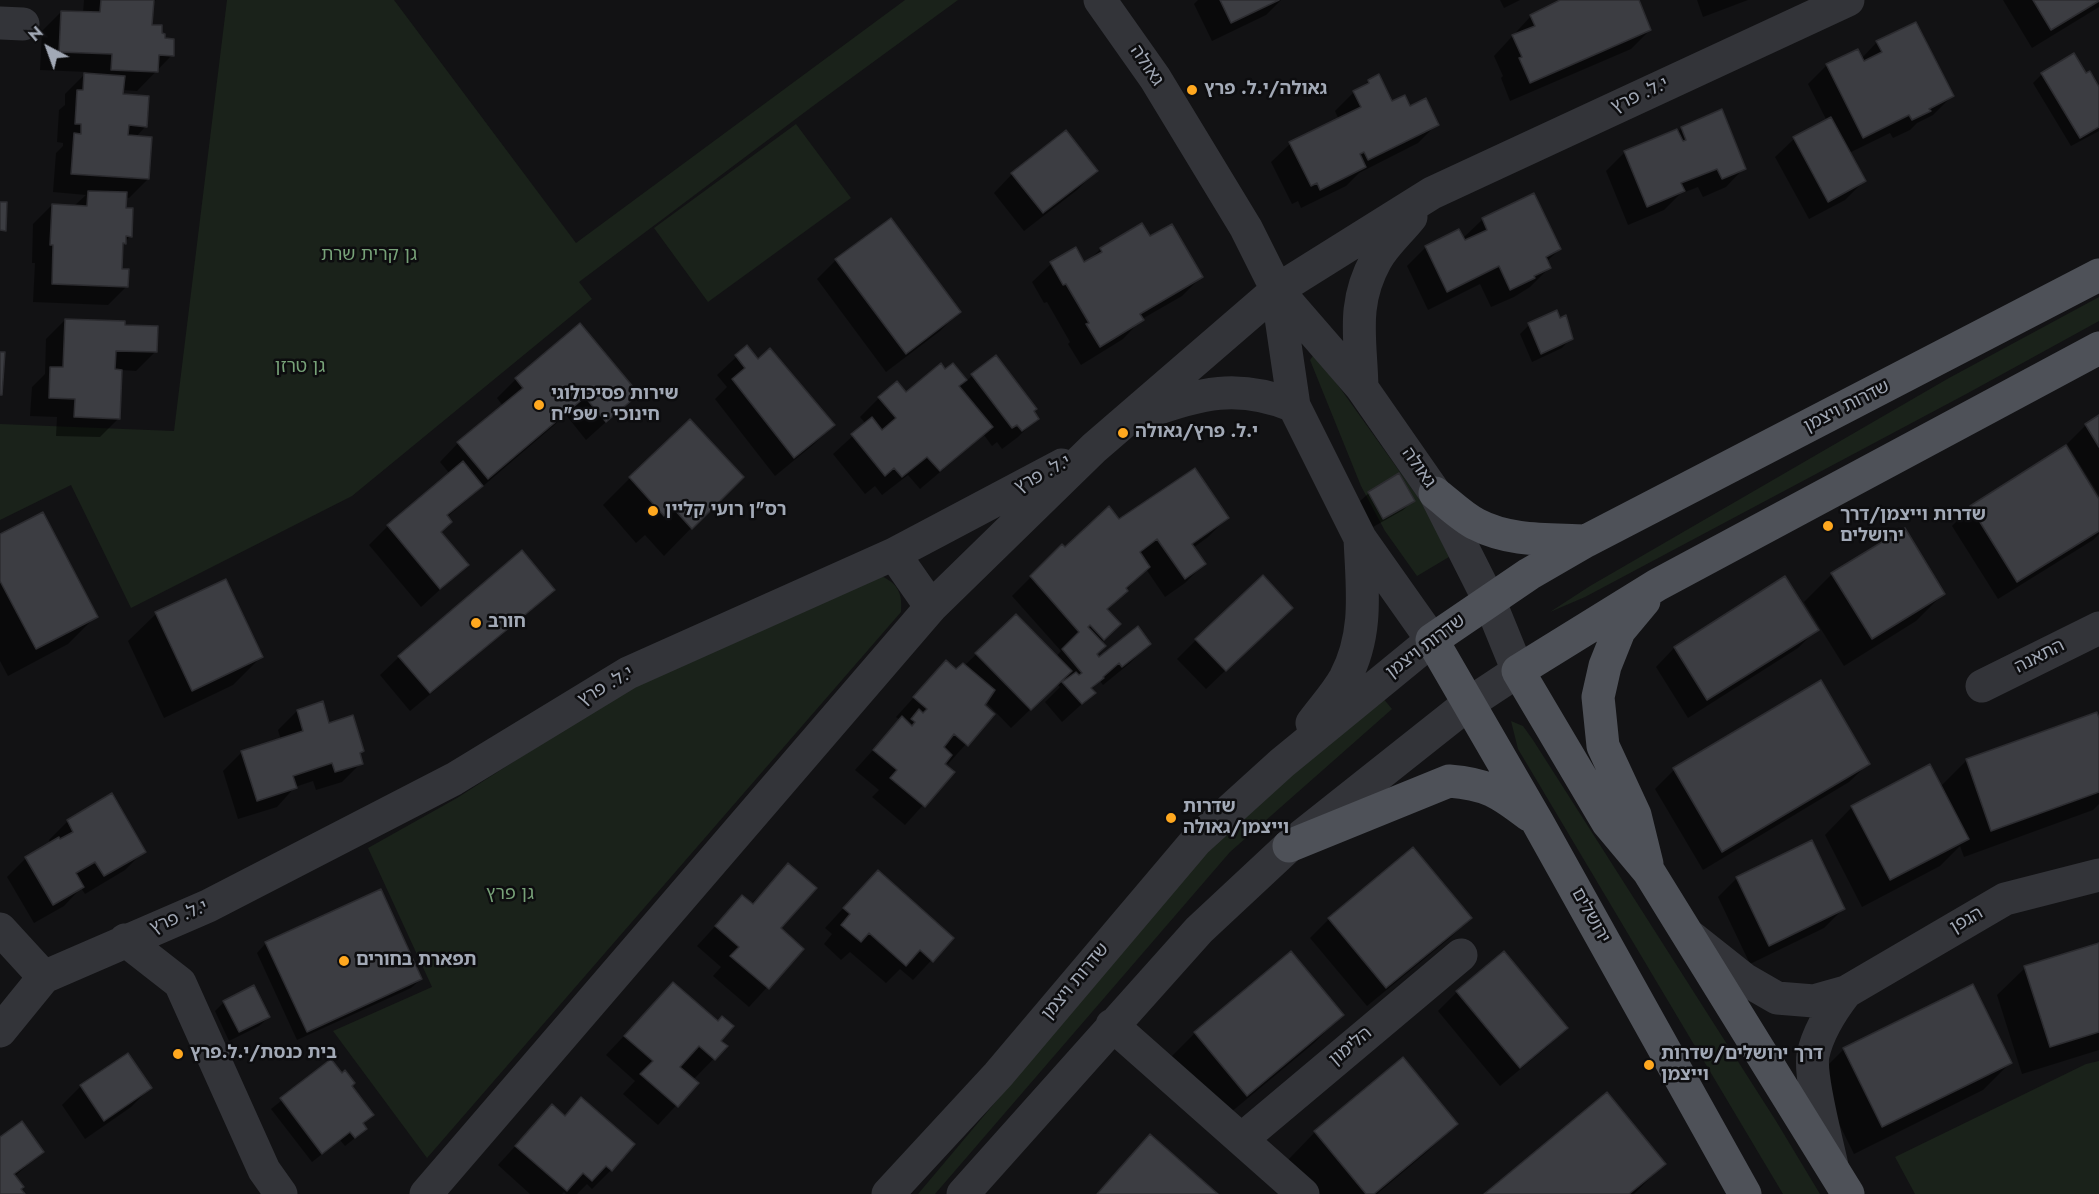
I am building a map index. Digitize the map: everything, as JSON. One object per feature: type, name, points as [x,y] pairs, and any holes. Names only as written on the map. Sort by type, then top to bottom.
[{"type":"main road","name":"שדרות ויצמן","points":[[1432,640],[1529,574],[1586,541],[2099,275]]},
{"type":"main road","points":[[1840,1181],[1649,872],[1608,823],[1518,671],[1657,585],[2099,348]]},
{"type":"main road","points":[[1435,494],[1476,524],[1498,532],[1520,538],[1586,541]]},
{"type":"main road","points":[[1649,872],[1635,815],[1603,746],[1598,697],[1605,666],[1619,631],[1657,585]]},
{"type":"main road","name":"ירושלים","points":[[1432,640],[1538,823],[1745,1194]]},
{"type":"main road","points":[[1289,846],[1449,781],[1476,783],[1505,796],[1538,823]]},
{"type":"street","name":"גאולה","points":[[1100,0],[1155,78],[1246,228],[1277,290],[1362,388],[1435,494],[1489,600],[1518,671]]},
{"type":"street","name":"י.ל. פרץ","points":[[426,1194],[931,607],[1094,448],[1277,290],[1432,193],[1848,0]]},
{"type":"street","name":"י.ל. פרץ","points":[[1362,388],[1358,318],[1362,291],[1376,258],[1432,193]]},
{"type":"street","name":"גאולה","points":[[1277,290],[1294,405],[1360,538],[1432,640]]},
{"type":"street","name":"י.ל. פרץ","points":[[1124,421],[1185,399],[1218,393],[1252,392],[1294,405]]},
{"type":"street","name":"י.ל. פרץ","points":[[0,1031],[44,977],[208,906],[454,779],[628,673],[894,554],[1094,448]]},
{"type":"street","points":[[1282,763],[1345,679],[1361,638],[1363,605],[1360,538]]},
{"type":"street","points":[[894,554],[931,607]]},
{"type":"street","name":"התאנה","points":[[1982,686],[2099,628]]},
{"type":"street","name":"שדרות ויצמן","points":[[888,1194],[998,1075],[1196,841],[1282,763],[1432,640]]},
{"type":"street","points":[[963,1194],[1199,930],[1289,846],[1468,704],[1518,671]]},
{"type":"street","name":"הגפן","points":[[1688,934],[1744,979],[1776,998],[1814,1001],[1846,992],[2005,899],[2099,875]]},
{"type":"street","points":[[0,928],[44,977]]},
{"type":"street","name":"י.ל. פרץ","points":[[125,940],[180,983],[264,1170],[281,1194]]},
{"type":"street","name":"הלימון","points":[[1242,1139],[1461,955]]},
{"type":"street","name":"הגפן","points":[[1840,1181],[1814,1077],[1813,1056],[1831,1013],[1846,992]]},
{"type":"street","points":[[1112,1026],[1242,1139],[1292,1191]]},
{"type":"green space","name":"גן קרית שרת","points":[[227,0],[394,0],[576,243],[905,0],[958,0],[579,282],[592,299],[352,496],[131,608],[71,485],[0,520],[0,424],[174,431]]},
{"type":"green space","points":[[796,124],[851,198],[708,302],[654,228]]},
{"type":"green space","points":[[2099,297],[2099,321],[1585,597],[1550,612],[1590,586],[1949,378]]},
{"type":"green space","points":[[1315,353],[1425,507],[1449,557],[1417,576],[1385,531],[1361,486],[1310,360]]},
{"type":"green space","name":"גן פרץ","points":[[874,573],[887,579],[896,587],[901,597],[901,612],[427,1158],[333,1031],[432,987],[368,848],[457,798],[633,685]]},
{"type":"green space","points":[[1382,697],[1392,709],[1230,852],[935,1194],[918,1194],[1228,826]]},
{"type":"green space","points":[[1511,721],[1523,726],[1533,740],[1776,1121],[1820,1194],[1783,1194],[1518,749]]},
{"type":"green space","points":[[2099,1061],[2099,1194],[1915,1194],[1895,1157],[2086,1064]]},
{"type":"building","points":[[101,0],[154,0],[152,25],[162,25],[165,38],[174,39],[174,56],[159,55],[158,72],[111,70],[112,54],[59,52],[61,11],[100,12]]},
{"type":"building","points":[[1220,0],[1279,0],[1231,23]]},
{"type":"building","points":[[1560,0],[1639,0],[1651,30],[1530,83],[1512,35],[1535,26],[1530,15]]},
{"type":"building","points":[[2033,0],[2099,0],[2099,1],[2051,30]]},
{"type":"building","points":[[1916,22],[1954,96],[1912,120],[1909,115],[1863,138],[1826,64],[1858,49],[1864,61],[1882,52],[1876,41]]},
{"type":"building","points":[[2074,53],[2086,73],[2090,71],[2099,87],[2099,127],[2080,138],[2041,73]]},
{"type":"building","points":[[84,73],[125,76],[123,94],[149,96],[147,127],[129,125],[128,135],[152,137],[149,179],[71,174],[74,133],[81,134],[81,124],[75,124],[77,90],[83,90]]},
{"type":"building","points":[[1379,74],[1392,101],[1405,95],[1410,106],[1426,98],[1439,125],[1368,160],[1364,152],[1360,154],[1366,167],[1320,190],[1317,183],[1311,186],[1289,142],[1361,107],[1353,91],[1369,83],[1368,80]]},
{"type":"building","points":[[1722,109],[1746,169],[1722,179],[1717,169],[1681,183],[1685,191],[1647,207],[1624,151],[1677,129],[1683,141],[1686,140],[1681,127]]},
{"type":"building","points":[[1831,117],[1866,181],[1828,202],[1793,137]]},
{"type":"building","points":[[1066,130],[1098,171],[1043,213],[1011,173]]},
{"type":"building","points":[[88,191],[127,192],[126,208],[133,208],[132,237],[126,236],[126,244],[123,243],[122,269],[129,269],[128,287],[52,284],[53,245],[50,245],[52,204],[87,206]]},
{"type":"building","points":[[1534,193],[1561,249],[1546,257],[1551,268],[1510,290],[1499,266],[1447,292],[1425,246],[1459,229],[1465,240],[1487,230],[1482,218]]},
{"type":"building","points":[[0,202],[7,202],[6,231],[0,230]]},
{"type":"building","points":[[891,218],[961,312],[906,354],[835,259]]},
{"type":"building","points":[[1142,223],[1150,236],[1172,224],[1203,277],[1140,314],[1144,320],[1100,347],[1086,324],[1089,323],[1050,262],[1076,247],[1084,262],[1102,252],[1100,248]]},
{"type":"building","points":[[1557,310],[1560,318],[1566,315],[1573,339],[1541,354],[1528,323]]},
{"type":"building","points":[[65,319],[125,321],[125,325],[158,326],[157,352],[116,351],[115,369],[122,370],[120,419],[74,417],[75,399],[49,398],[50,367],[63,367]]},
{"type":"building","name":"שירות פסיכולוגי חינוכי - שפ\"ח","points":[[580,323],[639,394],[606,422],[585,397],[488,479],[457,442],[523,388],[515,378]]},
{"type":"building","points":[[747,345],[758,359],[770,348],[835,425],[794,458],[732,379],[745,368],[735,355]]},
{"type":"building","points":[[0,352],[5,352],[2,395],[0,395]]},
{"type":"building","points":[[996,355],[1037,409],[1034,411],[1039,419],[1022,431],[1017,425],[1012,428],[971,374]]},
{"type":"building","points":[[941,363],[945,369],[953,363],[967,380],[959,386],[993,427],[940,471],[927,457],[902,477],[894,468],[885,476],[851,434],[872,417],[882,430],[896,418],[878,397],[897,381],[906,392]]},
{"type":"building","points":[[2099,415],[2099,447],[2085,424]]},
{"type":"building","points":[[690,419],[744,477],[692,529],[674,509],[664,516],[629,477]]},
{"type":"building","points":[[2066,445],[2099,499],[2099,531],[2017,582],[1970,506]]},
{"type":"building","points":[[463,461],[483,486],[447,515],[452,522],[441,532],[469,565],[440,589],[387,525]]},
{"type":"building","points":[[1195,468],[1229,518],[1192,544],[1206,564],[1185,579],[1157,539],[1140,552],[1150,567],[1107,609],[1121,624],[1104,640],[1090,625],[1088,627],[1106,646],[1097,654],[1099,657],[1138,626],[1151,644],[1122,667],[1119,663],[1091,688],[1096,693],[1082,704],[1062,682],[1076,672],[1079,675],[1082,673],[1062,649],[1079,632],[1030,576],[1062,544],[1065,547],[1109,506],[1119,519]]},
{"type":"building","points":[[1399,473],[1415,501],[1383,519],[1368,492]]},
{"type":"building","points":[[43,512],[98,617],[36,649],[0,581],[0,534]]},
{"type":"building","points":[[1905,528],[1945,594],[1872,639],[1831,573]]},
{"type":"building","name":"חורב","points":[[522,550],[555,590],[430,693],[398,656]]},
{"type":"building","points":[[1263,575],[1293,608],[1226,671],[1195,639]]},
{"type":"building","points":[[1785,576],[1819,630],[1707,700],[1674,647]]},
{"type":"building","points":[[226,579],[263,657],[192,691],[155,612]]},
{"type":"building","points":[[1016,614],[1072,671],[1031,710],[975,653]]},
{"type":"building","points":[[946,660],[956,669],[963,663],[995,690],[985,705],[995,714],[968,746],[954,734],[944,747],[952,755],[945,764],[955,772],[925,807],[890,778],[897,770],[873,750],[902,716],[912,726],[915,722],[911,719],[919,709],[923,713],[927,709],[913,697]]},
{"type":"building","points":[[1821,680],[1870,764],[1722,852],[1673,768]]},
{"type":"building","points":[[323,701],[329,723],[353,715],[364,751],[360,753],[363,764],[335,772],[332,763],[293,776],[297,788],[257,801],[241,751],[303,731],[297,710]]},
{"type":"building","points":[[2097,712],[2099,718],[2099,792],[1991,831],[1966,759]]},
{"type":"building","points":[[1930,764],[1969,839],[1890,880],[1851,806]]},
{"type":"building","points":[[112,793],[146,852],[104,876],[95,862],[76,873],[84,887],[53,905],[25,857],[59,837],[60,839],[73,832],[67,820]]},
{"type":"building","points":[[1812,840],[1845,909],[1769,946],[1736,877]]},
{"type":"building","points":[[1413,847],[1472,918],[1386,988],[1328,918]]},
{"type":"building","points":[[788,863],[817,888],[781,928],[804,949],[769,989],[730,956],[739,947],[715,926],[742,895],[753,904]]},
{"type":"building","points":[[878,870],[954,938],[933,962],[920,950],[906,966],[869,933],[861,942],[841,925],[850,914],[843,908]]},
{"type":"building","name":"תפארת בחורים","points":[[381,889],[422,979],[307,1032],[265,942]]},
{"type":"building","points":[[2099,943],[2099,1032],[2050,1047],[2024,966]]},
{"type":"building","points":[[1291,951],[1344,1015],[1247,1096],[1194,1032]]},
{"type":"building","points":[[1504,951],[1568,1028],[1520,1068],[1456,991]]},
{"type":"building","points":[[673,982],[718,1021],[722,1016],[734,1026],[721,1041],[728,1046],[715,1060],[699,1046],[680,1067],[699,1083],[678,1107],[640,1074],[653,1061],[624,1036]]},
{"type":"building","points":[[1973,984],[2012,1063],[1882,1127],[1843,1048]]},
{"type":"building","points":[[254,985],[270,1017],[239,1032],[223,1001]]},
{"type":"building","points":[[128,1053],[152,1088],[104,1121],[80,1085]]},
{"type":"building","points":[[1403,1057],[1458,1124],[1374,1194],[1366,1194],[1314,1131]]},
{"type":"building","points":[[331,1059],[342,1073],[345,1070],[355,1083],[352,1086],[374,1115],[363,1123],[367,1129],[355,1138],[350,1132],[322,1154],[280,1098]]},
{"type":"building","points":[[1607,1092],[1666,1164],[1629,1194],[1484,1194]]},
{"type":"building","points":[[581,1097],[635,1144],[612,1171],[606,1166],[592,1181],[583,1173],[567,1191],[515,1146],[552,1104],[565,1116]]},
{"type":"building","points":[[22,1121],[44,1152],[14,1174],[24,1187],[21,1189],[25,1194],[0,1194],[0,1137]]},
{"type":"building","points":[[1150,1134],[1218,1194],[1097,1194]]},
{"type":"place","name":"גאולה/י.ל. פרץ","points":[[1192,90]]},
{"type":"place","name":"שירות פסיכולוגי חינוכי - שפ\"ח","points":[[539,405]]},
{"type":"place","name":"י.ל. פרץ/גאולה","points":[[1123,433]]},
{"type":"place","name":"רס\"ן רועי קליין","points":[[653,511]]},
{"type":"place","name":"שדרות וייצמן/דרך ירושלים","points":[[1828,526]]},
{"type":"place","name":"חורב","points":[[476,623]]},
{"type":"place","name":"שדרות וייצמן/גאולה","points":[[1171,818]]},
{"type":"place","name":"תפארת בחורים","points":[[344,961]]},
{"type":"place","name":"בית כנסת/י.ל.פרץ","points":[[178,1054]]},
{"type":"place","name":"דרך ירושלים/שדרות וייצמן","points":[[1649,1065]]},
{"type":"park label","name":"גן טרזן","points":[[300,368]]}]
